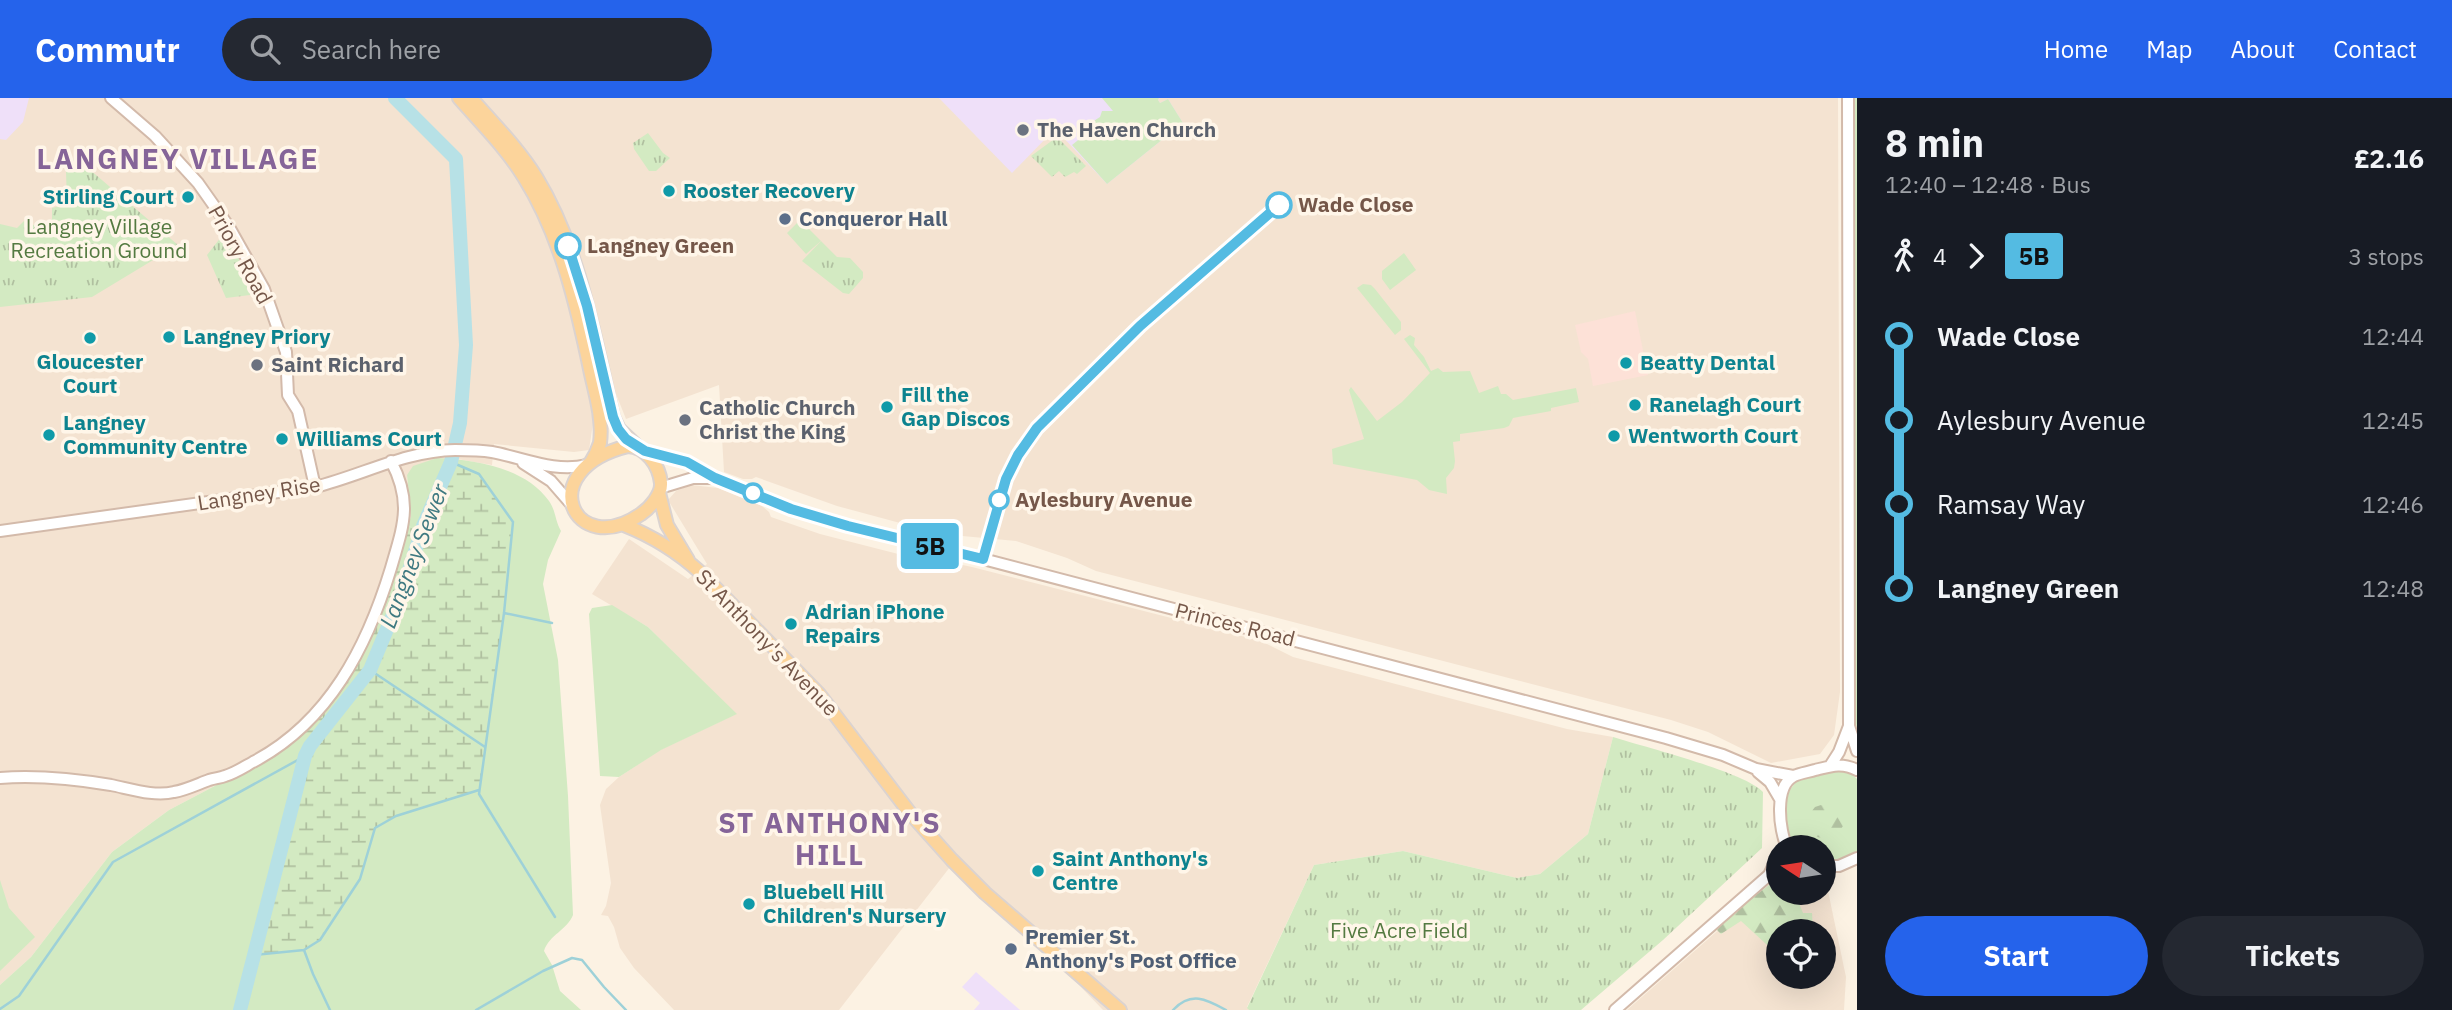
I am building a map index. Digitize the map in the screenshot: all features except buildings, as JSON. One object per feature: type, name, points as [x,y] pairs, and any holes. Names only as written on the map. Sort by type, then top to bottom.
[{"type":"main road","points":[[459,98],[507,152],[539,202],[556,241],[582,332],[600,416],[600,443],[589,464],[573,480],[571,504],[583,520],[594,526],[605,528],[624,525],[645,512],[660,490],[658,473],[641,449],[618,429],[613,417],[587,306],[566,239],[548,199],[519,154],[471,98]]},
{"type":"main road","points":[[589,464],[621,448],[641,449]]},
{"type":"main road","name":"St Anthony's Avenue","points":[[660,490],[667,525],[690,563]]},
{"type":"main road","name":"St Anthony's Avenue","points":[[624,525],[642,532],[690,563],[819,694],[947,855],[985,893],[1120,1010]]},
{"type":"street","name":"Priory Road","points":[[111,98],[155,136],[198,183],[229,228],[264,289],[286,352],[288,395],[298,411],[315,487]]},
{"type":"street","points":[[1848,98],[1849,726],[1857,751]]},
{"type":"street","name":"Princes Road","points":[[641,449],[687,462],[715,478],[791,509],[848,526],[1666,737],[1723,755],[1756,769],[1793,776]]},
{"type":"street","name":"Langney Rise","points":[[0,531],[315,487],[349,479],[391,461],[442,450],[492,452],[566,468],[589,464]]},
{"type":"street","name":"Langney Rise","points":[[513,458],[542,474],[571,504]]},
{"type":"street","points":[[0,778],[18,776],[69,779],[144,792],[172,793],[226,776],[272,752],[304,726],[341,684],[357,657],[386,585],[404,525],[405,501],[400,477],[391,461]]},
{"type":"street","name":"Princes Road","points":[[660,490],[693,478],[715,478]]},
{"type":"street","points":[[1830,766],[1839,752],[1849,726]]},
{"type":"street","points":[[1784,835],[1780,799],[1785,783],[1793,776],[1830,766],[1844,765],[1857,770]]},
{"type":"street","name":"Princes Road","points":[[1756,769],[1770,782],[1780,799]]},
{"type":"street","points":[[1836,866],[1857,859]]},
{"type":"street","points":[[1615,1010],[1766,878]]},
{"type":"shaded area","points":[[0,98],[1838,98],[1840,692],[1834,735],[1820,754],[1771,763],[1708,732],[1671,720],[1096,571],[1016,541],[941,534],[837,506],[756,477],[743,479],[724,472],[719,385],[626,419],[612,384],[589,391],[593,423],[589,450],[574,452],[494,444],[492,465],[451,458],[407,475],[411,516],[393,579],[360,658],[270,757],[169,810],[112,852],[31,957],[0,985]]},
{"type":"shaded area","points":[[0,98],[29,98],[23,122],[6,140],[0,139]]},
{"type":"shaded area","points":[[939,98],[1159,98],[1160,103],[1168,99],[1183,123],[1107,184],[1059,133],[1052,132],[1012,173]]},
{"type":"shaded area","points":[[1635,311],[1648,375],[1593,386],[1588,359],[1581,352],[1575,325]]},
{"type":"shaded area","points":[[691,485],[718,488],[762,506],[771,517],[820,534],[949,567],[958,564],[972,567],[1261,641],[1293,657],[1567,729],[1613,737],[1588,834],[1540,874],[1517,878],[1403,851],[1314,865],[1247,1007],[1249,1010],[1103,1010],[950,867],[839,1010],[674,1010],[634,968],[620,948],[608,916],[601,915],[611,883],[600,805],[606,789],[619,777],[660,750],[736,714],[648,627],[592,594],[629,539],[688,579],[707,564],[668,500],[676,491]]},
{"type":"shaded area","points":[[1766,888],[1766,905],[1831,905],[1834,919],[1766,919],[1766,989],[1836,989],[1836,929],[1846,977],[1844,1010],[1627,1010]]},
{"type":"shaded area","points":[[976,972],[1020,1010],[974,1010],[980,1003],[962,987]]},
{"type":"green space","points":[[1102,98],[1159,98],[1160,103],[1168,99],[1183,123],[1107,184],[1072,145],[1082,137],[1078,130],[1084,131],[1100,117],[1102,111],[1113,111]]},
{"type":"green space","points":[[1853,98],[1857,98],[1857,732],[1854,706]]},
{"type":"green space","points":[[648,133],[670,158],[656,171],[649,171],[634,149],[633,143]]},
{"type":"green space","points":[[1057,137],[1086,166],[1077,174],[1074,172],[1065,177],[1059,171],[1052,177],[1031,156]]},
{"type":"green space","name":"Langney Village Recreation Ground","points":[[75,157],[178,245],[92,297],[0,307],[0,224],[17,228],[25,220],[37,227],[52,219],[52,208],[67,204],[66,171]]},
{"type":"green space","points":[[800,220],[821,241],[806,254],[787,233]]},
{"type":"green space","points":[[225,232],[258,294],[226,298],[207,255]]},
{"type":"green space","points":[[821,241],[837,257],[850,258],[863,272],[863,278],[849,294],[843,293],[802,261]]},
{"type":"green space","points":[[1404,253],[1416,270],[1390,290],[1382,279],[1382,271]]},
{"type":"green space","points":[[1363,284],[1371,285],[1375,289],[1401,322],[1401,330],[1395,335],[1357,288]]},
{"type":"green space","points":[[1410,335],[1415,338],[1414,345],[1431,371],[1438,368],[1443,372],[1470,371],[1479,393],[1498,386],[1501,394],[1506,394],[1513,400],[1576,388],[1579,402],[1551,408],[1551,411],[1513,418],[1509,426],[1504,428],[1460,434],[1460,441],[1453,442],[1455,461],[1454,468],[1446,478],[1447,494],[1429,490],[1417,480],[1333,464],[1332,449],[1364,439],[1349,390],[1351,387],[1377,421],[1402,402],[1430,373],[1404,339]]},
{"type":"green space","points":[[437,458],[498,467],[527,480],[549,501],[561,531],[548,560],[543,584],[558,660],[573,915],[567,925],[546,945],[544,951],[552,965],[560,991],[581,1010],[0,1010],[0,985],[31,957],[112,852],[169,810],[270,757],[304,728],[300,759],[305,756],[368,847],[375,828],[396,816],[423,526],[422,531],[408,526],[411,516],[407,475],[413,466]]},
{"type":"green space","points":[[451,462],[479,474],[513,522],[504,613],[479,790],[396,816],[375,828],[360,879],[320,940],[304,950],[254,955],[305,757],[299,759],[300,735],[342,686],[393,579],[408,526],[422,530]]},
{"type":"green space","points":[[612,605],[648,627],[737,714],[661,750],[619,777],[600,776],[589,614],[592,608]]},
{"type":"green space","name":"Five Acre Field","points":[[1613,737],[1716,768],[1753,784],[1763,792],[1762,848],[1663,940],[1581,1010],[1247,1008],[1314,865],[1403,851],[1517,878],[1540,874],[1588,834]]},
{"type":"green space","points":[[1840,770],[1857,779],[1857,852],[1836,860],[1836,835],[1790,835],[1787,797],[1799,778]]},
{"type":"green space","points":[[1815,807],[1839,807],[1844,814],[1843,826],[1836,836],[1812,835],[1809,829],[1810,813]]},
{"type":"green space","points":[[0,880],[9,908],[35,937],[0,971]]},
{"type":"green space","points":[[1766,887],[1766,905],[1800,905],[1803,913],[1812,913],[1812,919],[1766,919],[1766,944],[1741,921],[1721,934],[1714,927]]},
{"type":"waterway","name":"Langney Sewer","points":[[240,1010],[305,756],[370,670],[402,593],[423,526],[451,462],[460,423],[466,345],[456,159],[395,98]]},
{"type":"waterway","points":[[451,462],[479,474],[513,522],[504,613],[479,794],[555,917]]},
{"type":"waterway","points":[[504,613],[552,623]]},
{"type":"waterway","points":[[370,670],[485,747]]},
{"type":"waterway","points":[[0,1009],[19,996],[113,862],[305,756]]},
{"type":"waterway","points":[[254,955],[304,950],[320,940],[360,879],[375,828],[396,816],[479,790]]},
{"type":"waterway","points":[[304,950],[330,1010]]},
{"type":"waterway","points":[[476,1010],[543,971],[572,958],[582,960],[626,1010]]},
{"type":"waterway","points":[[1173,1010],[1186,1000],[1192,999],[1205,1000],[1226,1010]]},
{"type":"bus line","name":"5B","points":[[568,246],[587,306],[613,417],[626,439],[645,451],[687,462],[715,478],[791,509],[983,559],[1006,479],[1018,455],[1037,428],[1140,326],[1279,205]]},
{"type":"place","name":"The Haven Church","points":[[1023,130]]},
{"type":"place","name":"Rooster Recovery","points":[[669,191]]},
{"type":"place","name":"Stirling Court","points":[[188,197]]},
{"type":"place","name":"Wade Close","points":[[1279,205]]},
{"type":"place","name":"Conqueror Hall","points":[[785,219]]},
{"type":"place","name":"Langney Green","points":[[568,246]]},
{"type":"place","name":"Langney Priory","points":[[169,337]]},
{"type":"place","name":"Gloucester Court","points":[[90,338]]},
{"type":"place","name":"Beatty Dental","points":[[1626,363]]},
{"type":"place","name":"Saint Richard","points":[[257,365]]},
{"type":"place","name":"Ranelagh Court","points":[[1635,405]]},
{"type":"place","name":"Fill the Gap Discos","points":[[887,407]]},
{"type":"place","name":"Catholic Church Christ the King","points":[[685,420]]},
{"type":"place","name":"Langney Community Centre","points":[[49,435]]},
{"type":"place","name":"Wentworth Court","points":[[1614,436]]},
{"type":"place","name":"Williams Court","points":[[282,439]]},
{"type":"place","name":"Aylesbury Avenue","points":[[999,500]]},
{"type":"place","name":"Adrian iPhone Repairs","points":[[791,624]]},
{"type":"place","name":"Saint Anthony's Centre","points":[[1038,871]]},
{"type":"place","name":"Bluebell Hill Children's Nursery","points":[[749,904]]},
{"type":"place","name":"Premier St. Anthony's Post Office","points":[[1011,949]]},
{"type":"district","name":"LANGNEY VILLAGE","points":[[178,159]]},
{"type":"district","name":"ST ANTHONY'S HILL","points":[[830,839]]}]
